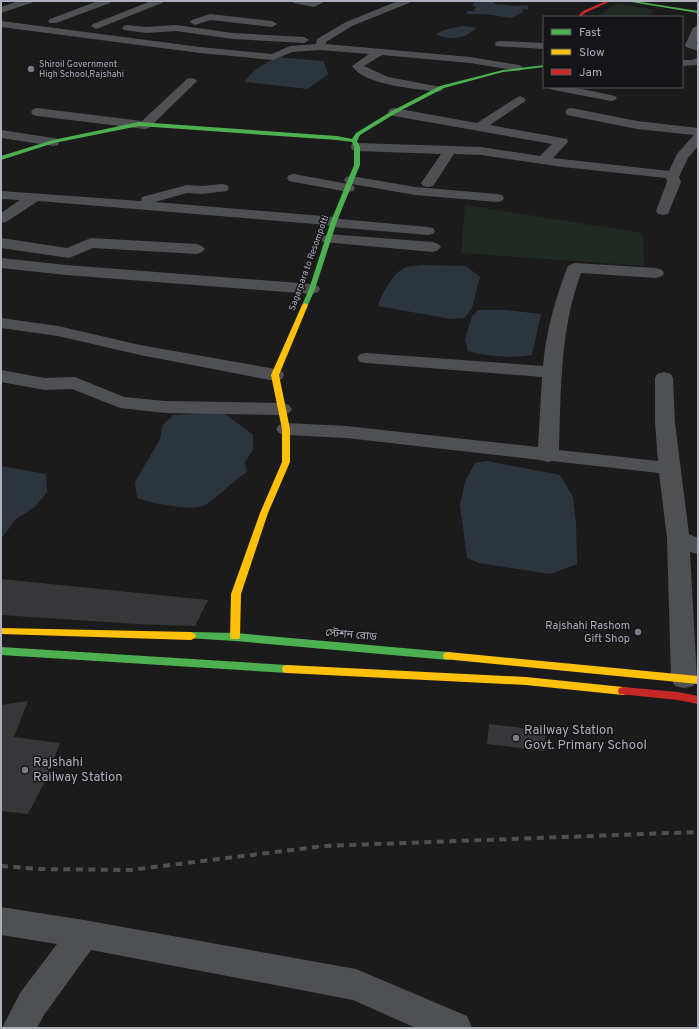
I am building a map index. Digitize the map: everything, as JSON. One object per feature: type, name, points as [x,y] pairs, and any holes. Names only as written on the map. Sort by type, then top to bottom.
[{"type":"main road","points":[[580,16],[584,12],[609,1]]},
{"type":"main road","points":[[628,1],[698,12]]},
{"type":"main road","points":[[1,158],[53,142],[142,125],[338,138],[356,144],[358,134],[394,112],[437,89],[503,71],[543,66]]},
{"type":"main road","name":"Sagarpara to Resompotti","points":[[275,375],[312,290],[334,222],[357,165],[356,144]]},
{"type":"main road","points":[[235,637],[236,594],[264,513],[286,462],[286,429],[275,375]]},
{"type":"main road","name":"স্টেশন রোড","points":[[1,631],[235,637],[691,680]]},
{"type":"main road","points":[[1,651],[245,667],[526,681],[678,696],[698,700]]},
{"type":"street","points":[[1,10],[28,1]]},
{"type":"street","points":[[53,21],[106,1]]},
{"type":"street","points":[[96,26],[159,1]]},
{"type":"street","points":[[297,1],[314,4],[321,1]]},
{"type":"street","points":[[376,1],[402,3]]},
{"type":"street","points":[[1,15],[53,21],[194,50],[273,57],[286,50],[320,40],[360,18],[402,3]]},
{"type":"street","points":[[164,28],[171,17]]},
{"type":"street","points":[[176,28],[210,17],[282,26]]},
{"type":"street","points":[[1,24],[80,27],[96,26],[142,30],[176,28],[233,36],[320,40],[380,52],[470,60],[519,68]]},
{"type":"street","points":[[56,44],[80,27]]},
{"type":"street","points":[[500,44],[543,46]]},
{"type":"street","points":[[380,52],[357,66],[374,77],[437,89]]},
{"type":"street","points":[[683,63],[697,64]]},
{"type":"street","points":[[38,112],[142,125],[191,81]]},
{"type":"street","points":[[559,88],[611,98]]},
{"type":"street","points":[[478,128],[520,100]]},
{"type":"street","points":[[394,112],[562,142],[543,160]]},
{"type":"street","points":[[571,112],[637,125],[698,132]]},
{"type":"street","points":[[1,134],[53,142]]},
{"type":"street","points":[[356,144],[481,152],[671,176],[687,162],[682,157],[698,138]]},
{"type":"street","points":[[428,183],[450,150]]},
{"type":"street","points":[[663,211],[674,182],[671,176]]},
{"type":"street","points":[[294,178],[497,198]]},
{"type":"street","points":[[135,204],[187,190],[222,188]]},
{"type":"street","points":[[1,195],[135,204],[428,231]]},
{"type":"street","points":[[1,219],[35,197]]},
{"type":"street","points":[[328,239],[433,248]]},
{"type":"street","points":[[1,243],[69,253],[91,243],[197,249]]},
{"type":"street","points":[[1,263],[66,270],[312,290]]},
{"type":"street","points":[[548,456],[551,372],[559,313],[567,286],[575,268],[656,272]]},
{"type":"street","points":[[1,323],[58,331],[140,350],[275,375]]},
{"type":"street","points":[[366,358],[551,372]]},
{"type":"street","points":[[1,376],[45,384],[75,383],[120,402],[158,406],[234,409],[282,408]]},
{"type":"street","points":[[664,378],[665,423],[669,468],[688,542],[691,680]]},
{"type":"street","points":[[286,429],[346,432],[548,456],[669,468]]},
{"type":"street","points":[[1,921],[84,934],[356,984],[455,1028]]},
{"type":"street","points":[[19,1028],[32,1004],[84,934]]},
{"type":"shaded area","points":[[475,2],[494,2],[495,4],[515,6],[527,5],[529,9],[522,9],[523,12],[511,18],[484,14],[466,14],[468,11],[474,11],[476,7],[472,5]]},
{"type":"shaded area","points":[[617,3],[655,10],[647,16],[598,16]]},
{"type":"shaded area","points":[[462,26],[477,28],[467,35],[457,38],[446,38],[436,34],[444,30]]},
{"type":"shaded area","points":[[276,57],[324,61],[328,74],[308,89],[244,82],[255,70]]},
{"type":"shaded area","points":[[465,205],[643,233],[644,266],[461,253]]},
{"type":"shaded area","points":[[423,265],[466,266],[480,277],[472,308],[464,318],[451,319],[378,306],[387,286],[403,268]]},
{"type":"shaded area","points":[[478,310],[506,310],[541,314],[532,355],[484,355],[468,351],[465,339],[472,316]]},
{"type":"shaded area","points":[[220,412],[228,416],[253,435],[253,450],[245,462],[247,472],[216,497],[205,505],[199,507],[191,508],[172,506],[137,498],[135,482],[160,439],[162,426],[173,415]]},
{"type":"shaded area","points":[[487,461],[560,475],[573,497],[576,524],[577,564],[550,574],[479,563],[467,558],[460,505],[465,482],[475,463]]},
{"type":"shaded area","points":[[1,466],[46,474],[47,492],[35,507],[16,519],[1,537]]},
{"type":"building","points":[[1,579],[208,600],[195,626],[136,624],[1,615]]},
{"type":"building","name":"Rajshahi Railway Station","points":[[28,701],[14,737],[60,743],[44,783],[28,814],[1,811],[1,705]]},
{"type":"building","name":"Railway Station Govt. Primary School","points":[[489,724],[546,731],[544,751],[487,744]]},
{"type":"railway","points":[[1,866],[38,869],[130,870],[324,846],[698,832]]},
{"type":"traffic: fast","points":[[627,1],[698,12]]},
{"type":"traffic: fast","points":[[305,305],[312,289],[334,221],[357,165],[357,147],[354,141],[358,134],[394,112],[442,87],[503,71],[543,66]]},
{"type":"traffic: fast","points":[[1,158],[53,142],[139,124],[337,138],[354,141]]},
{"type":"traffic: fast","points":[[191,636],[235,637],[448,656]]},
{"type":"traffic: fast","points":[[1,651],[287,669]]},
{"type":"traffic: slow","points":[[235,637],[236,594],[264,513],[286,462],[286,429],[275,375],[305,305]]},
{"type":"traffic: slow","points":[[1,631],[191,636]]},
{"type":"traffic: slow","points":[[448,656],[698,680]]},
{"type":"traffic: slow","points":[[287,669],[526,681],[623,691]]},
{"type":"traffic: jam","points":[[580,16],[584,12],[609,1]]},
{"type":"traffic: jam","points":[[623,691],[678,696],[698,700]]},
{"type":"place","name":"Shiroil Government High School,Rajshahi","points":[[31,69]]},
{"type":"place","name":"Rajshahi Rashom Gift Shop","points":[[638,632]]},
{"type":"place","name":"Railway Station Govt. Primary School","points":[[516,738]]},
{"type":"place","name":"Rajshahi Railway Station","points":[[25,770]]}]
